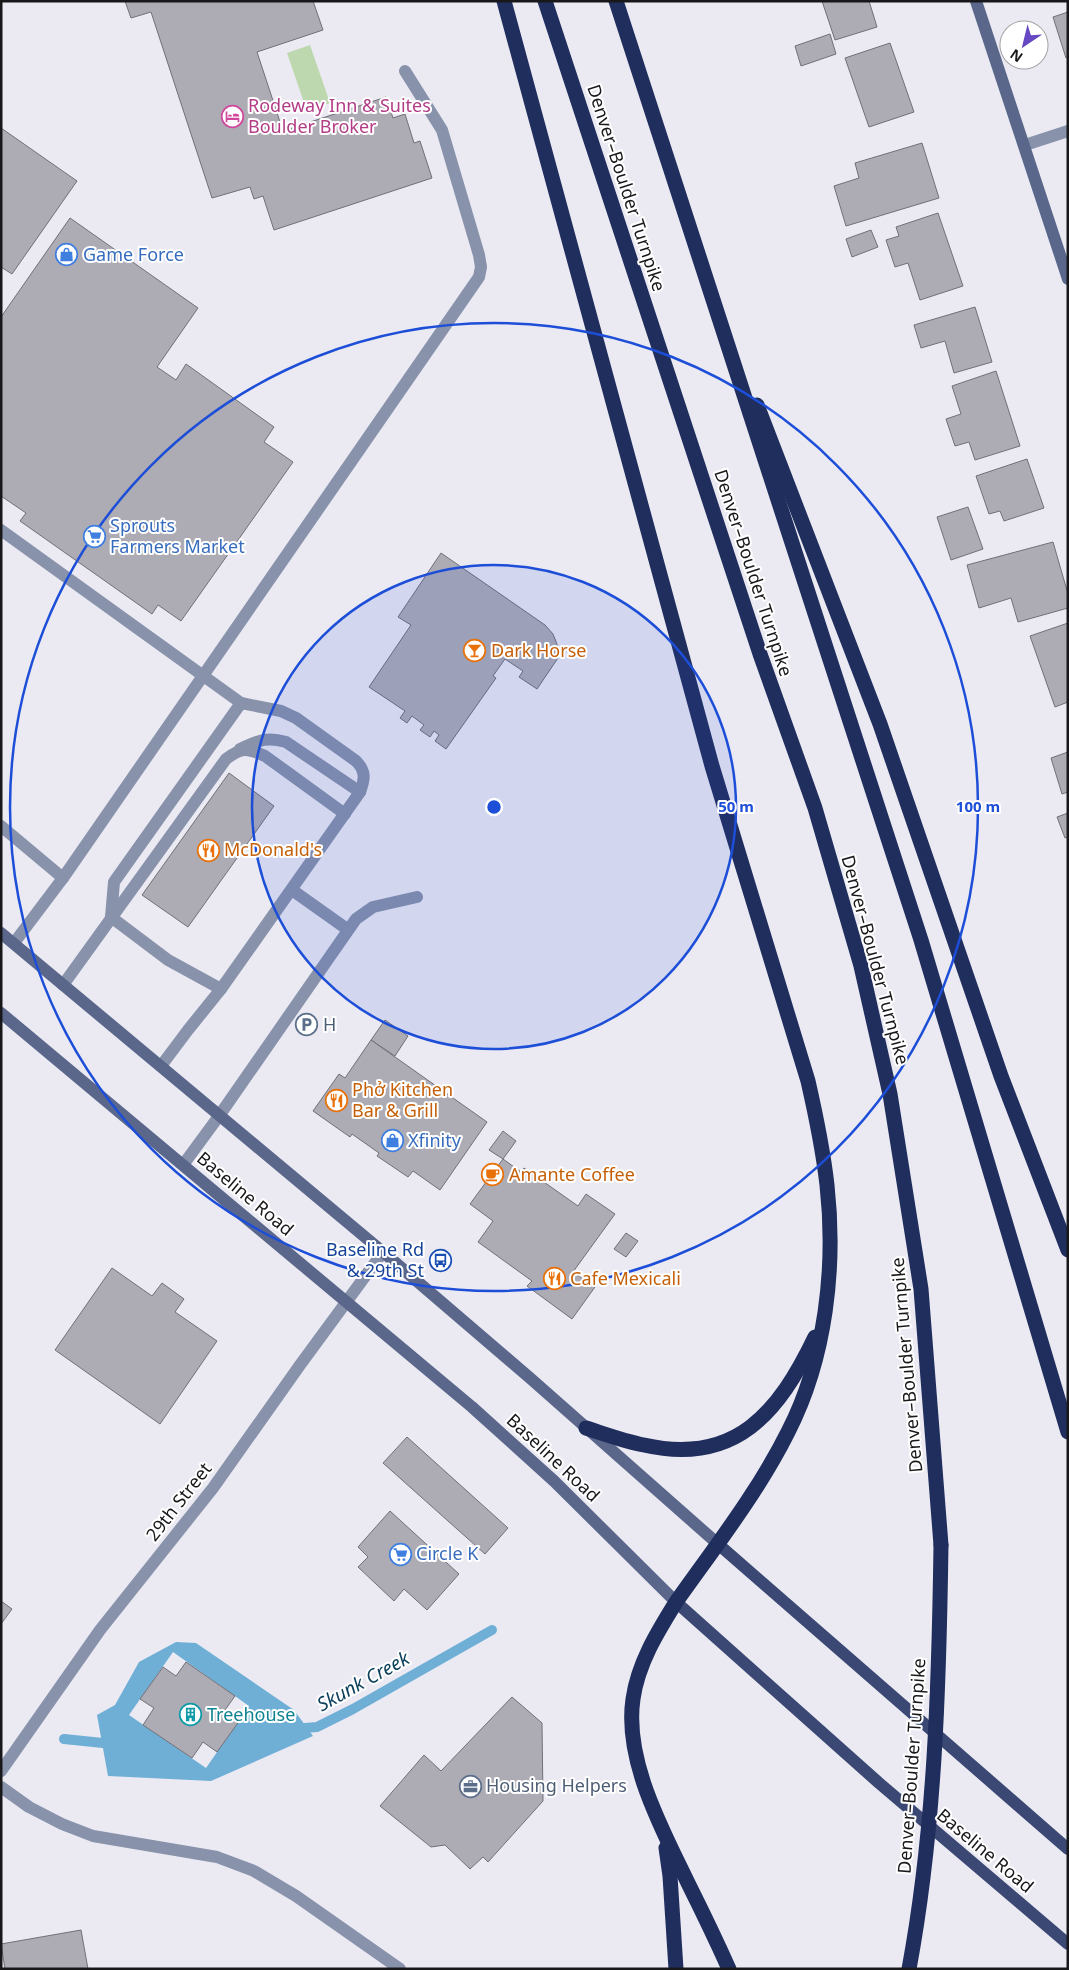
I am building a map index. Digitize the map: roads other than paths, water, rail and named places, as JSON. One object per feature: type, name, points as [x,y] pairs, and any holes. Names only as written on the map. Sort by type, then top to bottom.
[{"type":"highway","points":[[504,1],[712,766],[808,1081],[827,1187],[829,1250],[823,1320],[814,1366],[788,1432],[745,1505],[676,1602],[652,1644],[642,1665],[633,1699],[633,1741],[648,1792],[664,1834],[729,1969]]},
{"type":"highway","name":"Denver–Boulder Turnpike","points":[[545,1],[760,654],[815,808],[861,966],[890,1094],[921,1289],[941,1545],[938,1701],[934,1776],[921,1891],[909,1969]]},
{"type":"highway","points":[[616,1],[921,940],[1068,1432]]},
{"type":"highway","points":[[679,196],[780,467],[880,724],[1001,1076],[1068,1250]]},
{"type":"highway","points":[[586,1428],[645,1445],[665,1448],[685,1449],[711,1446],[731,1440],[754,1426],[778,1402],[803,1361],[823,1320]]},
{"type":"highway","points":[[664,1834],[670,1876],[676,1969]]},
{"type":"main road","points":[[976,1],[1068,279]]},
{"type":"main road","points":[[1,933],[383,1252],[1068,1850]]},
{"type":"main road","name":"Baseline Road","points":[[1,1013],[439,1379],[515,1445],[676,1602],[879,1783],[1068,1944]]},
{"type":"street","points":[[14,943],[62,878],[480,277],[480,255],[442,130],[405,71]]},
{"type":"street","points":[[1025,145],[1068,130]]},
{"type":"street","points":[[1,530],[241,703],[281,711],[296,718],[362,767],[364,774],[360,792],[221,990],[161,1066]]},
{"type":"street","points":[[110,917],[114,882],[241,703]]},
{"type":"street","points":[[63,985],[110,917],[226,759],[238,750],[256,742],[273,738],[286,742],[360,792]]},
{"type":"street","points":[[238,750],[250,750],[265,756],[345,814]]},
{"type":"street","points":[[1,826],[62,878]]},
{"type":"street","points":[[292,890],[347,929]]},
{"type":"street","points":[[183,1165],[219,1116],[347,929],[364,911],[373,907],[417,897]]},
{"type":"street","points":[[110,917],[168,960],[221,990]]},
{"type":"street","name":"29th Street","points":[[1,1771],[94,1638],[213,1488],[383,1252]]},
{"type":"street","points":[[1,1787],[29,1807],[62,1824],[85,1833],[109,1840],[218,1857],[254,1871],[296,1896],[400,1969]]},
{"type":"water","points":[[176,1642],[196,1643],[294,1710],[313,1736],[211,1781],[108,1776],[97,1715],[115,1705],[139,1662]],"holes":[[[173,1652],[249,1706],[206,1768],[129,1715]]]},
{"type":"waterway","name":"Skunk Creek","points":[[293,1729],[317,1727],[353,1709],[492,1630]]},
{"type":"waterway","name":"Skunk Creek","points":[[64,1739],[103,1743],[116,1742]]},
{"type":"place","name":"Rodeway Inn & Suites Boulder Broker","points":[[232,116]]},
{"type":"place","name":"Game Force","points":[[67,255]]},
{"type":"place","name":"Sprouts Farmers Market","points":[[94,536]]},
{"type":"place","name":"Dark Horse","points":[[475,651]]},
{"type":"place","name":"McDonald's","points":[[208,850]]},
{"type":"place","name":"H","points":[[307,1025]]},
{"type":"place","name":"Phở Kitchen Bar & Grill","points":[[336,1100]]},
{"type":"place","name":"Xfinity","points":[[392,1141]]},
{"type":"place","name":"Amante Coffee","points":[[493,1175]]},
{"type":"place","name":"Baseline Rd & 29th St","points":[[440,1260]]},
{"type":"place","name":"Cafe Mexicali","points":[[554,1279]]},
{"type":"place","name":"Circle K","points":[[400,1554]]},
{"type":"place","name":"Treehouse","points":[[191,1715]]},
{"type":"place","name":"Housing Helpers","points":[[470,1786]]}]
